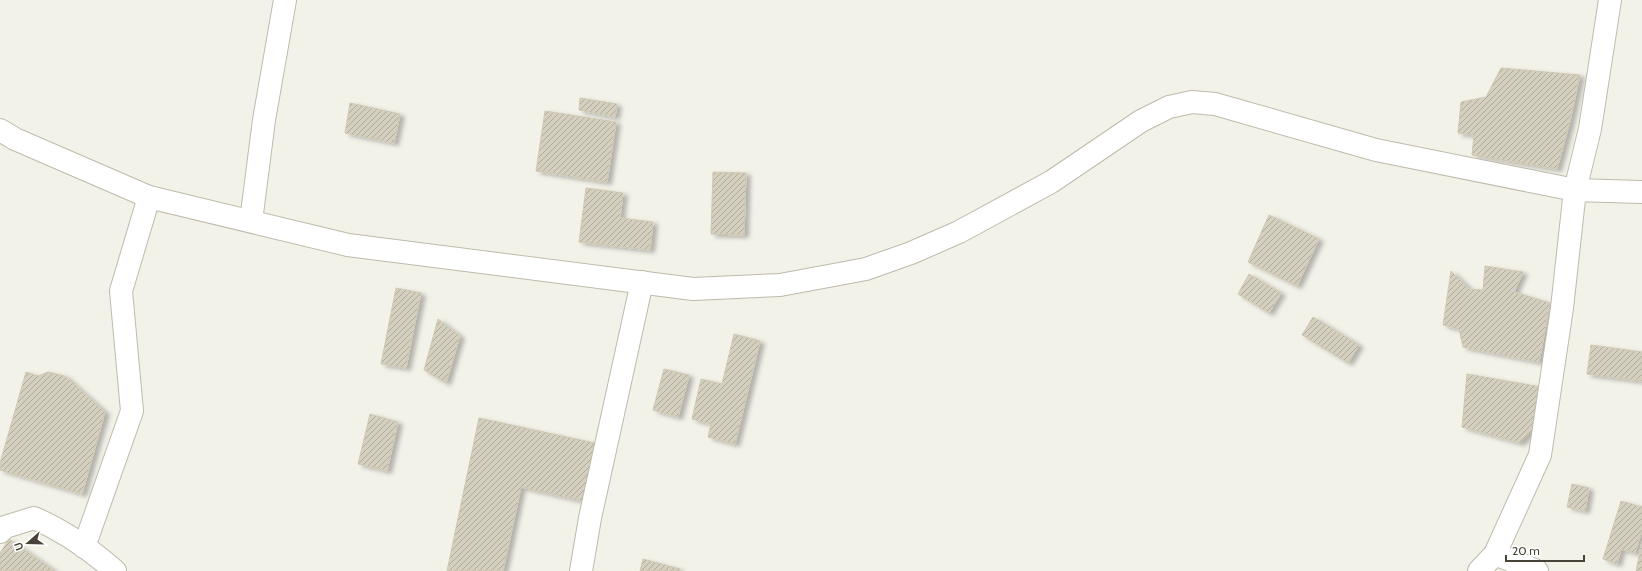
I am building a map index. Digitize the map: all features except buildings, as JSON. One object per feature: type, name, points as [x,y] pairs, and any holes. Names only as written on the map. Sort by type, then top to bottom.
[{"type":"street","points":[[251,221],[264,120],[285,0]]},
{"type":"street","points":[[1479,571],[1496,554],[1540,455],[1562,308],[1575,190],[1590,129],[1610,0]]},
{"type":"street","points":[[0,130],[15,139],[149,197],[348,245],[693,288],[780,285],[866,269],[911,253],[959,232],[1051,182],[1141,121],[1169,106],[1192,102],[1215,104],[1376,150],[1575,190],[1642,192]]},
{"type":"street","points":[[84,547],[132,411],[121,291],[149,197]]},
{"type":"street","points":[[581,571],[590,518],[642,282]]},
{"type":"street","points":[[0,532],[5,527],[34,518],[57,528],[97,555],[115,571]]},
{"type":"street","points":[[1496,554],[1537,571]]}]
